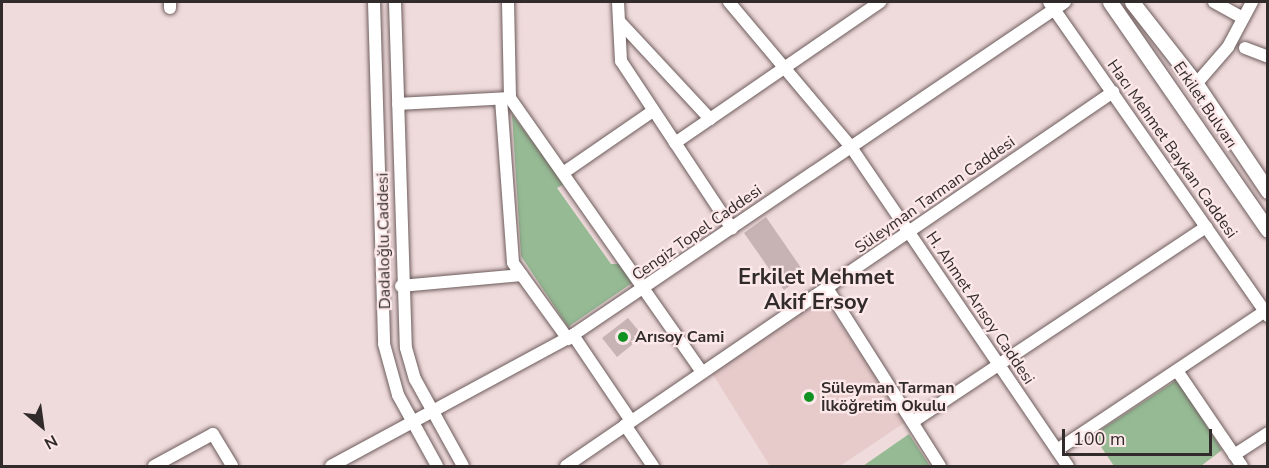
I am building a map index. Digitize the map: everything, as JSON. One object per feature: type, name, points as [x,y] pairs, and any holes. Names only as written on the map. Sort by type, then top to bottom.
[{"type":"main road","name":"Erkilet Bulvarı","points":[[1110,2],[1268,230]]},
{"type":"main road","name":"Erkilet Bulvarı","points":[[1132,2],[1196,84],[1266,186]]},
{"type":"street","name":"Dadaloğlu Caddesi","points":[[374,2],[384,344],[393,385],[437,466]]},
{"type":"street","name":"Dadaloğlu Caddesi","points":[[395,2],[401,286],[405,348],[434,414],[463,466]]},
{"type":"street","points":[[508,2],[506,99],[513,263],[571,337],[628,423],[652,466]]},
{"type":"street","points":[[618,2],[621,61],[732,229]]},
{"type":"street","name":"H. Ahmet Arısoy Caddesi","points":[[729,2],[786,66],[851,147],[1068,466]]},
{"type":"street","points":[[675,144],[880,2]]},
{"type":"street","points":[[1214,2],[1243,18]]},
{"type":"street","points":[[1196,84],[1228,47],[1252,2]]},
{"type":"street","name":"Cengiz Topel Caddesi","points":[[332,466],[434,414],[571,337],[732,229],[1056,4]]},
{"type":"street","name":"Hacı Mehmet Baykan Caddesi","points":[[1056,4],[1113,92],[1266,314]]},
{"type":"street","points":[[619,21],[710,119]]},
{"type":"street","points":[[1245,48],[1268,57]]},
{"type":"street","name":"Süleyman Tarman Caddesi","points":[[566,466],[909,234],[1113,92]]},
{"type":"street","points":[[398,104],[506,99]]},
{"type":"street","points":[[506,99],[563,173],[702,372]]},
{"type":"street","points":[[563,173],[653,111]]},
{"type":"street","points":[[914,421],[1206,227]]},
{"type":"street","points":[[401,286],[522,275]]},
{"type":"street","points":[[827,288],[914,421],[939,466]]},
{"type":"street","points":[[1057,450],[1266,314]]},
{"type":"street","points":[[1178,372],[1242,466]]},
{"type":"street","points":[[1234,455],[1268,433]]},
{"type":"street","points":[[153,466],[213,434],[232,466]]},
{"type":"shaded area","name":"Süleyman Tarman İlköğretim Okulu","points":[[822,298],[907,421],[840,466],[770,466],[712,373]]},
{"type":"green space","points":[[512,114],[564,184],[557,188],[611,264],[619,264],[632,283],[568,327],[521,256]]},
{"type":"green space","points":[[1178,379],[1222,450],[1201,466],[1114,466],[1093,435]]},
{"type":"green space","points":[[909,434],[930,466],[863,466]]},
{"type":"building","points":[[766,217],[806,275],[784,290],[744,233]]},
{"type":"building","name":"Arısoy Cami","points":[[628,318],[643,336],[617,357],[602,338]]},
{"type":"place","name":"Arısoy Cami","points":[[623,337]]},
{"type":"place","name":"Süleyman Tarman İlköğretim Okulu","points":[[809,397]]},
{"type":"district","name":"Erkilet Mehmet Akif Ersoy","points":[[816,290]]}]
